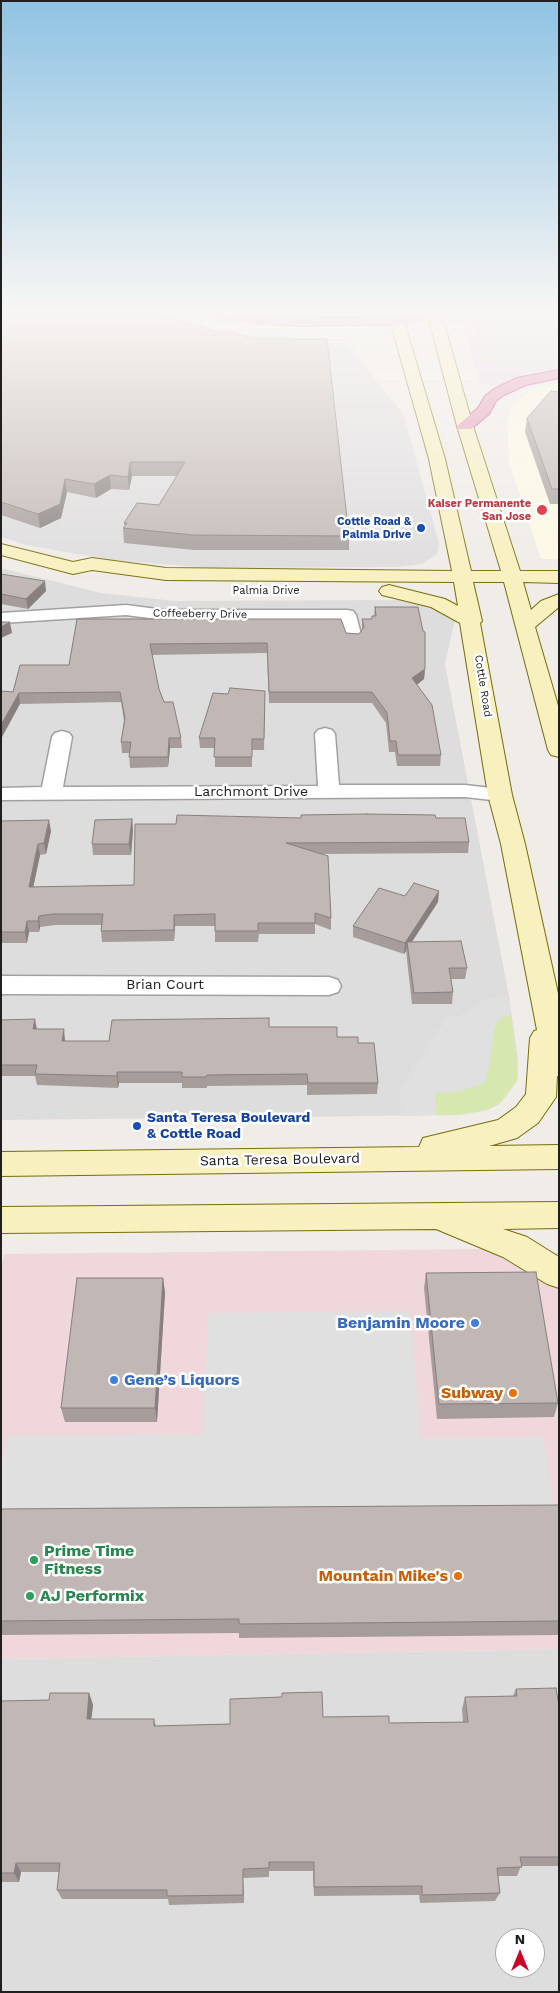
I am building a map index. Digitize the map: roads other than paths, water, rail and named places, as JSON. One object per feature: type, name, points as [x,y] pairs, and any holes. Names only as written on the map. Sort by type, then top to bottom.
[{"type":"highway","points":[[465,426],[484,411],[489,402]]},
{"type":"main road","name":"Cottle Road","points":[[421,402],[437,459],[465,584],[500,795],[559,1066]]},
{"type":"main road","points":[[458,402],[502,541],[559,750]]},
{"type":"main road","points":[[502,541],[525,556],[559,568]]},
{"type":"main road","points":[[362,575],[416,570],[441,559],[456,548]]},
{"type":"main road","name":"Palmia Drive","points":[[1,549],[73,568],[92,564],[166,574],[362,575],[465,584]]},
{"type":"main road","name":"Palmia Drive","points":[[73,568],[78,578],[153,591],[389,591],[465,584]]},
{"type":"main road","points":[[465,584],[513,584],[559,577]]},
{"type":"main road","points":[[513,584],[559,591]]},
{"type":"main road","points":[[389,591],[438,602],[472,621]]},
{"type":"main road","points":[[524,627],[548,606],[559,600]]},
{"type":"main road","points":[[365,1158],[454,1142],[506,1130],[527,1115],[541,1097],[546,1004]]},
{"type":"main road","name":"Santa Teresa Boulevard","points":[[1,1164],[559,1157]]},
{"type":"main road","points":[[1,1220],[559,1215]]},
{"type":"main road","points":[[435,1217],[515,1247],[559,1274]]},
{"type":"street","name":"Coffeeberry Drive","points":[[1,618],[126,610],[165,616],[347,615],[353,638]]},
{"type":"street","points":[[325,734],[330,792]]},
{"type":"street","points":[[51,794],[62,737]]},
{"type":"street","name":"Larchmont Drive","points":[[1,794],[465,791],[500,795]]},
{"type":"street","name":"Brian Court","points":[[1,985],[329,986]]},
{"type":"place","name":"Kaiser Permanente San Jose","points":[[542,510]]},
{"type":"place","name":"Cottle Road & Palmia Drive","points":[[421,528]]},
{"type":"place","name":"Santa Teresa Boulevard & Cottle Road","points":[[137,1126]]},
{"type":"place","name":"Benjamin Moore","points":[[475,1323]]},
{"type":"place","name":"Gene’s Liquors","points":[[114,1380]]},
{"type":"place","name":"Subway","points":[[513,1393]]},
{"type":"place","name":"Prime Time Fitness","points":[[34,1560]]},
{"type":"place","name":"Mountain Mike's","points":[[458,1576]]},
{"type":"place","name":"AJ Performix","points":[[30,1596]]}]
